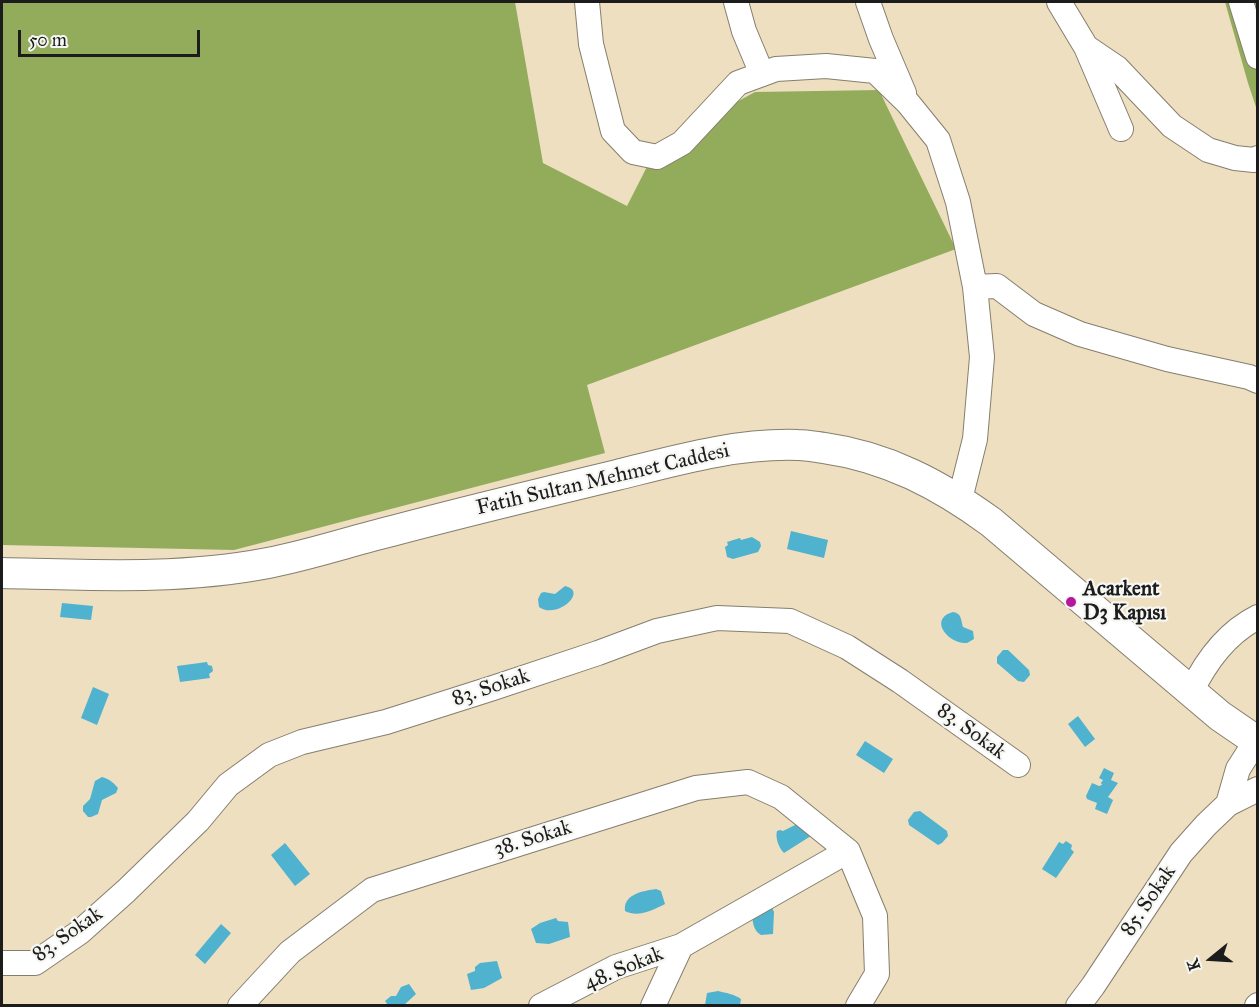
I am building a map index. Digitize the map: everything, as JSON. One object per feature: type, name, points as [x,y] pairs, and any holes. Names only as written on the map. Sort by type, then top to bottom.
[{"type":"main road","name":"Fatih Sultan Mehmet Caddesi","points":[[2,573],[173,575],[224,570],[271,562],[698,454],[756,446],[800,444],[839,450],[879,460],[911,473],[960,499],[991,522],[1220,716],[1256,742]]},
{"type":"street","points":[[587,2],[591,44],[613,131],[633,152],[657,157],[682,143],[738,83],[776,69],[826,66],[874,71],[908,103],[938,140],[958,202],[975,287],[982,357],[975,439],[960,499]]},
{"type":"street","points":[[736,2],[744,31],[762,74]]},
{"type":"street","points":[[868,2],[908,103]]},
{"type":"street","points":[[1059,2],[1086,47],[1121,129]]},
{"type":"street","points":[[1241,2],[1257,57]]},
{"type":"street","points":[[1086,47],[1117,68],[1172,126],[1208,150],[1234,158],[1254,160],[1257,158]]},
{"type":"street","points":[[975,287],[997,286],[1034,314],[1080,334],[1167,360],[1249,377],[1257,381]]},
{"type":"street","points":[[1191,692],[1211,657],[1236,631],[1257,617]]},
{"type":"street","name":"83. Sokak","points":[[2,963],[35,963],[80,932],[198,821],[228,785],[269,755],[302,742],[386,722],[493,688],[657,631],[717,618],[790,621],[847,647],[900,681],[1018,765]]},
{"type":"street","points":[[1228,804],[1238,769],[1256,742]]},
{"type":"street","name":"38. Sokak","points":[[240,1005],[290,952],[372,890],[696,788],[748,782],[781,797],[848,851],[875,916],[877,975],[858,1005]]},
{"type":"street","name":"85. Sokak","points":[[1078,1005],[1182,853],[1228,804],[1257,789]]},
{"type":"street","points":[[681,946],[848,851]]},
{"type":"street","name":"48. Sokak","points":[[541,1005],[616,967],[681,946]]},
{"type":"street","name":"48. Sokak","points":[[653,1005],[681,946]]},
{"type":"green space","points":[[2,2],[515,2],[543,163],[627,206],[658,145],[755,92],[879,90],[956,249],[587,385],[605,453],[234,550],[2,545]]},
{"type":"green space","points":[[1225,2],[1257,2],[1257,110],[1248,83]]},
{"type":"water","points":[[791,531],[828,540],[824,558],[787,549]]},
{"type":"water","points":[[752,537],[760,542],[758,552],[733,559],[727,557],[725,547],[728,545],[727,542]]},
{"type":"water","points":[[565,586],[572,589],[574,593],[568,603],[554,610],[539,607],[538,599],[541,593],[555,594]]},
{"type":"water","points":[[62,603],[93,606],[91,620],[60,617]]},
{"type":"water","points":[[953,612],[960,616],[963,627],[973,631],[974,639],[967,643],[953,640],[943,630],[942,620]]},
{"type":"water","points":[[1003,650],[1008,650],[1029,670],[1030,675],[1024,682],[1018,681],[997,663],[997,657]]},
{"type":"water","points":[[207,662],[212,666],[213,671],[209,674],[210,678],[180,682],[177,666]]},
{"type":"water","points":[[93,687],[109,694],[97,725],[81,718]]},
{"type":"water","points":[[1078,716],[1095,739],[1085,747],[1068,724]]},
{"type":"water","points":[[865,741],[893,759],[884,773],[856,755]]},
{"type":"water","points":[[1104,768],[1114,773],[1111,780],[1118,783],[1108,797],[1113,800],[1107,814],[1095,809],[1097,803],[1087,799],[1086,796],[1092,783],[1102,785],[1103,780],[1099,778]]},
{"type":"water","points":[[102,777],[111,781],[118,788],[116,793],[102,800],[98,814],[88,817],[83,811],[83,806],[90,799],[95,781]]},
{"type":"water","points":[[920,811],[947,831],[948,836],[942,843],[938,845],[909,825],[908,820],[914,812]]},
{"type":"water","points":[[797,824],[814,834],[784,853],[778,843],[777,831],[783,831]]},
{"type":"water","points":[[1066,841],[1072,845],[1071,849],[1074,852],[1056,878],[1042,869],[1059,842],[1063,844]]},
{"type":"water","points":[[285,843],[310,874],[295,886],[271,855]]},
{"type":"water","points":[[656,889],[661,891],[665,904],[650,911],[635,914],[625,911],[627,901],[635,894]]},
{"type":"water","points":[[771,905],[774,912],[773,934],[761,935],[755,929],[752,916]]},
{"type":"water","points":[[556,918],[558,921],[568,922],[570,937],[549,944],[536,943],[531,929],[540,923]]},
{"type":"water","points":[[221,924],[231,933],[205,964],[195,955]]},
{"type":"water","points":[[497,961],[502,978],[484,988],[471,990],[467,974],[475,971],[475,967],[480,963]]},
{"type":"water","points":[[409,984],[416,994],[404,1005],[388,1005],[385,1001],[391,996],[396,996],[401,987]]},
{"type":"water","points":[[718,991],[741,999],[740,1005],[705,1005],[707,993]]},
{"type":"place","name":"Acarkent D3 Kapısı","points":[[1071,602]]}]
